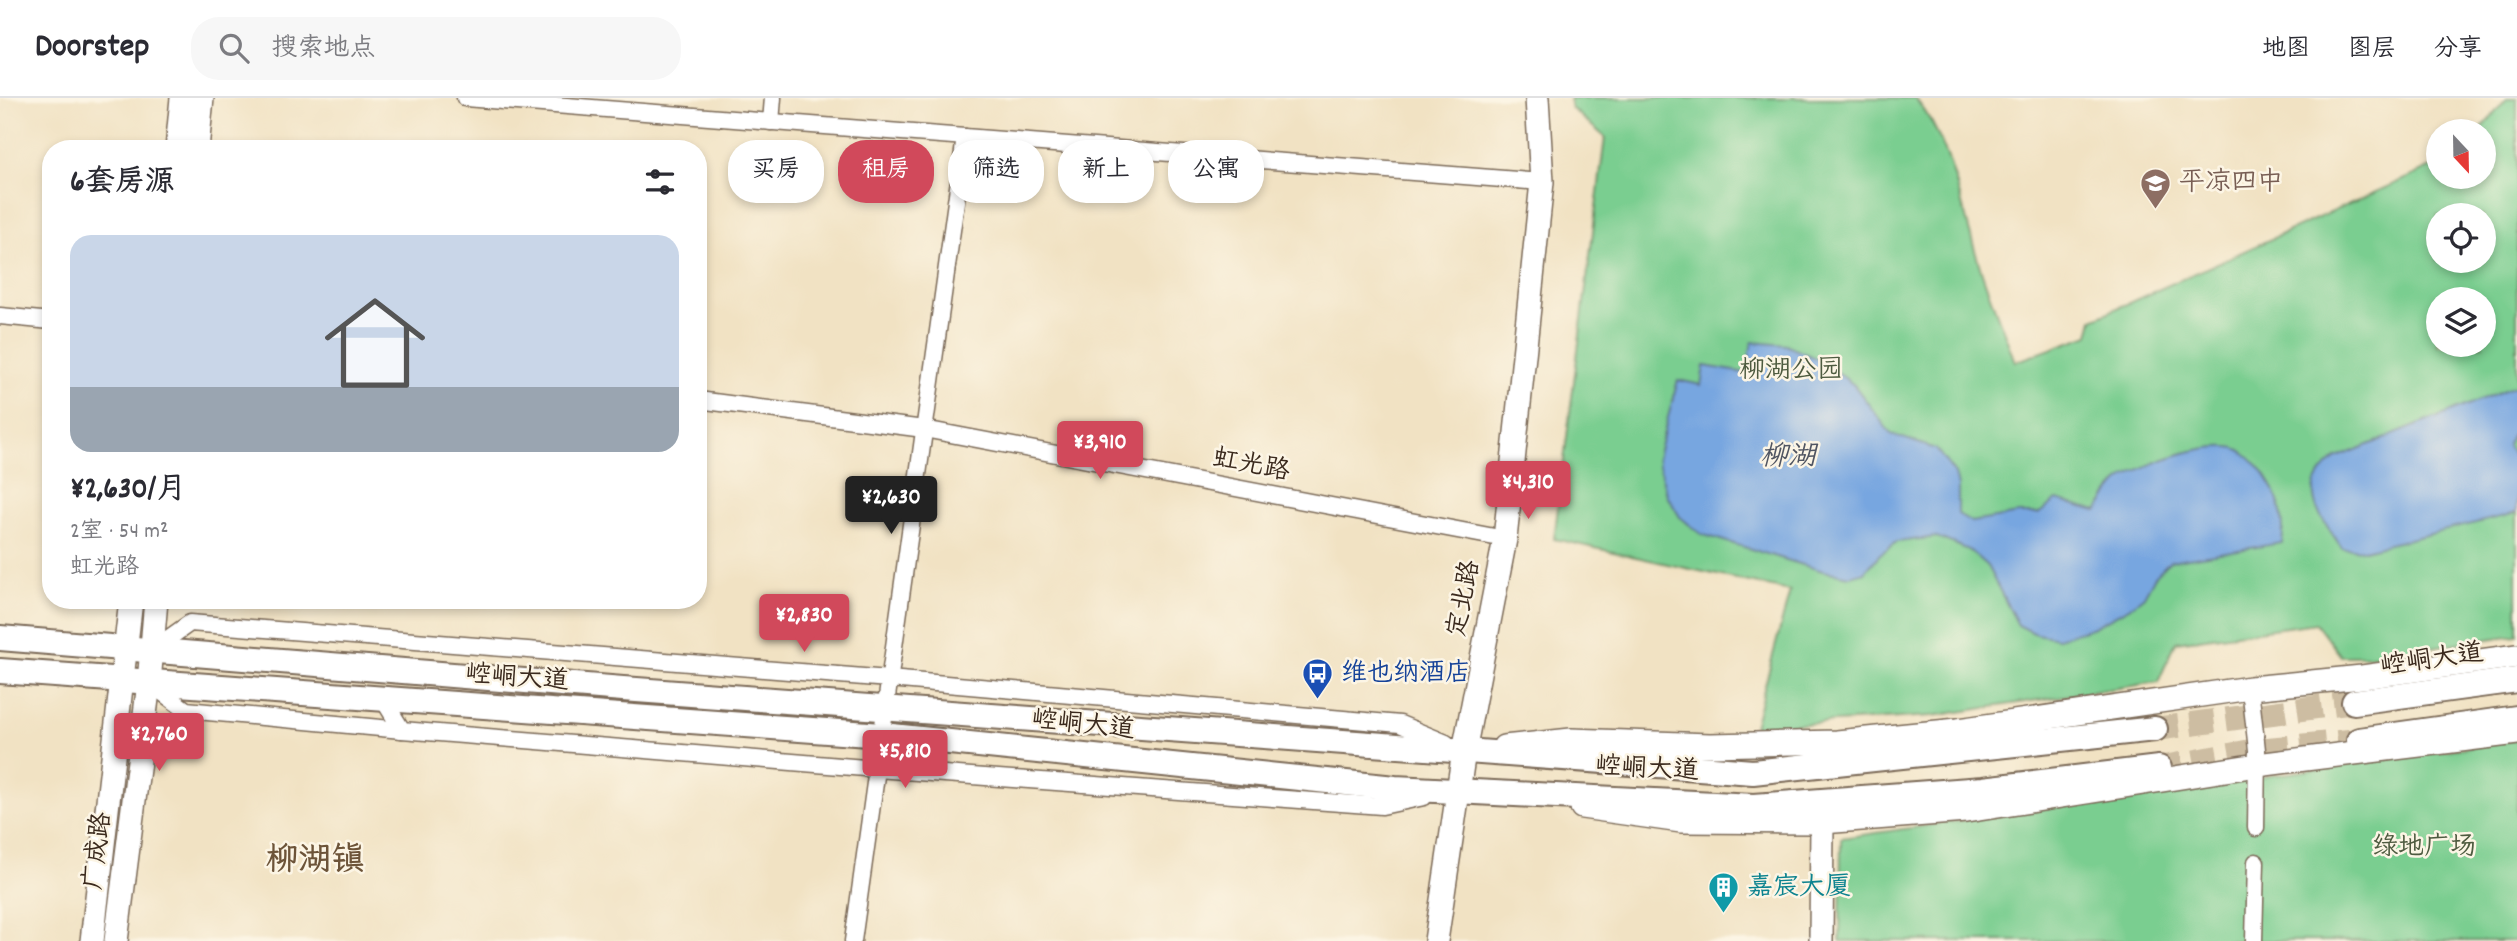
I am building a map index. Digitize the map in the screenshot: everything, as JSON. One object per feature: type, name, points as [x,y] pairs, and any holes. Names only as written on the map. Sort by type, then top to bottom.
[{"type":"main road","name":"崆峒大道","points":[[0,638],[885,709],[1753,772],[2155,729]]},
{"type":"main road","name":"崆峒大道","points":[[0,671],[882,735],[1395,788],[1458,789],[1754,806],[1983,789],[2160,768]]},
{"type":"main road","name":"崆峒大道","points":[[2354,702],[2517,680]]},
{"type":"main road","points":[[2359,740],[2517,718]]},
{"type":"street","points":[[178,140],[182,98]]},
{"type":"street","points":[[198,140],[202,98]]},
{"type":"street","points":[[465,98],[1542,182]]},
{"type":"street","points":[[771,122],[773,98]]},
{"type":"street","name":"定北路","points":[[1436,941],[1464,751],[1504,539],[1542,182],[1537,98]]},
{"type":"street","points":[[853,941],[965,137]]},
{"type":"street","points":[[0,316],[42,320]]},
{"type":"street","name":"虹光路","points":[[707,402],[924,429],[1504,539]]},
{"type":"street","name":"广成路","points":[[92,941],[130,609]]},
{"type":"street","name":"广成路","points":[[116,941],[149,683],[155,609]]},
{"type":"street","points":[[152,650],[190,623],[1400,724],[1464,751],[1571,740],[1710,746],[1837,742],[1958,730],[2249,688],[2362,677],[2517,656]]},
{"type":"street","points":[[149,683],[186,710],[402,730],[877,769],[1382,806],[1458,789],[1681,821],[1822,822],[1966,811],[2257,765],[2517,733]]},
{"type":"street","points":[[2249,688],[2257,765],[2256,828]]},
{"type":"street","points":[[383,699],[402,730]]},
{"type":"street","points":[[1821,941],[1822,822]]},
{"type":"street","points":[[2255,941],[2256,862]]},
{"type":"green space","name":"柳湖公园","points":[[1570,98],[1915,98],[1939,137],[1948,158],[1981,270],[2015,362],[2089,335],[2093,319],[2426,169],[2426,189],[2496,189],[2496,119],[2490,119],[2507,98],[2517,98],[2517,635],[2368,656],[2341,656],[2316,623],[2176,642],[2158,682],[1932,716],[1754,727],[1790,591],[1554,539],[1605,137],[1571,108]]},
{"type":"green space","name":"绿地广场","points":[[2517,740],[2517,941],[1840,941],[1841,838]]},
{"type":"water","name":"柳湖","points":[[1752,342],[1786,345],[1822,361],[1854,385],[1891,434],[1936,449],[1955,474],[1958,514],[1972,522],[2018,514],[2038,514],[2057,500],[2097,511],[2116,485],[2139,470],[2195,450],[2229,447],[2240,450],[2249,457],[2272,486],[2281,514],[2282,543],[2170,561],[2155,576],[2144,596],[2129,608],[2094,627],[2058,638],[2036,634],[2018,625],[1987,566],[1969,550],[1937,537],[1897,542],[1880,554],[1865,572],[1850,576],[1823,571],[1701,534],[1680,517],[1667,495],[1657,458],[1678,380],[1701,385],[1704,366],[1746,373]]},
{"type":"water","points":[[2517,385],[2517,430],[2507,444],[2517,461],[2517,513],[2364,550],[2342,548],[2319,513],[2314,492],[2316,481],[2336,458]]},
{"type":"tunnel","points":[[2155,729],[2354,702]]},
{"type":"tunnel","points":[[2159,768],[2257,750],[2359,740]]},
{"type":"place","name":"平凉四中","points":[[2156,210]]},
{"type":"place","name":"维也纳酒店","points":[[1318,701]]},
{"type":"place","name":"嘉宸大厦","points":[[1724,915]]},
{"type":"district","name":"柳湖镇","points":[[315,862]]}]
